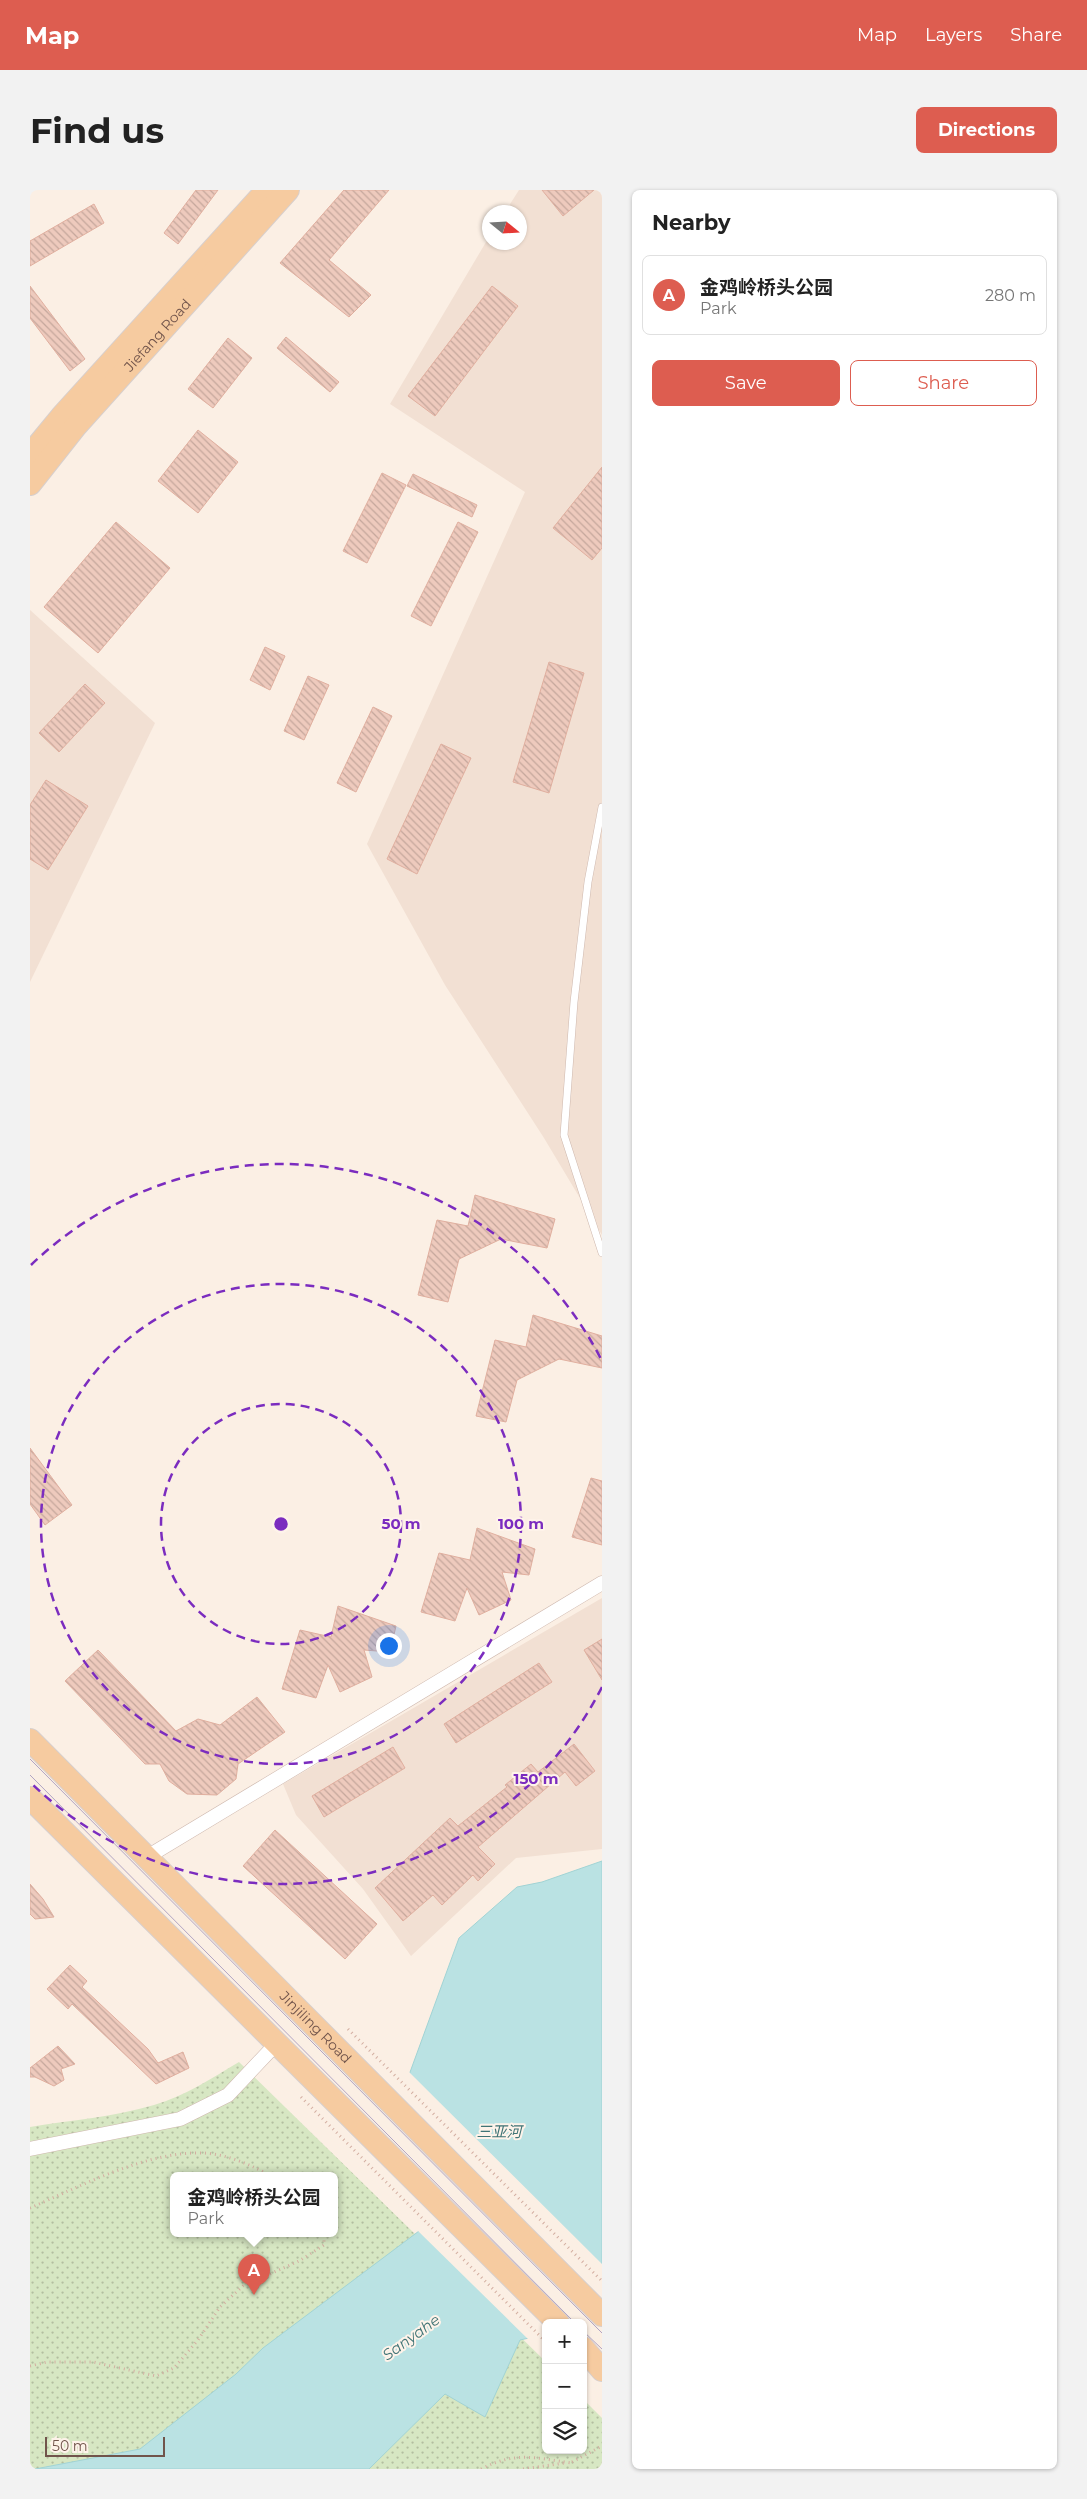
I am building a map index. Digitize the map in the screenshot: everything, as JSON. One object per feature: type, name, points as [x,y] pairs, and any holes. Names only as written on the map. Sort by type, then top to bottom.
[{"type":"main road","name":"Jiefang Road","points":[[30,455],[62,416],[267,190]]},
{"type":"main road","name":"Jiefang Road","points":[[30,484],[75,427],[288,190]]},
{"type":"main road","name":"Jinjiling Road","points":[[30,1740],[602,2315]]},
{"type":"main road","points":[[30,1798],[554,2319]]},
{"type":"main road","points":[[587,2352],[602,2370]]},
{"type":"street","points":[[147,1857],[602,1583]]},
{"type":"street","points":[[30,2150],[180,2119],[228,2094],[278,2043]]},
{"type":"lane","points":[[602,808],[588,882],[575,992],[564,1135],[602,1253]]},
{"type":"path","points":[[348,2029],[602,2281]]},
{"type":"path","points":[[299,2094],[542,2338]]},
{"type":"path","points":[[30,2208],[107,2174],[172,2156],[204,2153],[248,2163],[264,2172]]},
{"type":"path","points":[[30,2366],[47,2362],[93,2362],[156,2376],[174,2368],[198,2340],[220,2307],[243,2286],[299,2261],[324,2245],[324,2237]]},
{"type":"path","points":[[523,2469],[572,2462],[602,2446]]},
{"type":"path","points":[[481,2469],[499,2460],[522,2456],[572,2462]]},
{"type":"shaded area","points":[[519,190],[602,190],[602,1235],[544,1138],[445,985],[367,844],[525,492],[390,404],[482,249],[527,250],[527,205],[509,205]]},
{"type":"shaded area","points":[[30,610],[155,723],[30,982]]},
{"type":"shaded area","points":[[602,1598],[602,1849],[516,1858],[411,1956],[363,1889],[296,1815],[283,1784]]},
{"type":"green space","points":[[239,2062],[542,2358],[542,2454],[587,2454],[587,2403],[602,2418],[602,2469],[30,2469],[30,2127],[139,2109],[187,2092]]},
{"type":"water","name":"三亚河","points":[[602,1861],[602,2287],[552,2319],[542,2319],[542,2330],[538,2336],[520,2340],[485,2417],[445,2394],[369,2469],[35,2469],[140,2449],[236,2374],[263,2348],[423,2228],[390,2127],[459,1938],[517,1887],[542,1882]]},
{"type":"pier","points":[[408,2071],[602,2264],[602,2290],[565,2319],[542,2319],[542,2337],[529,2340],[417,2230],[420,2227],[387,2127]]},
{"type":"building","points":[[196,190],[218,190],[178,244],[164,233]]},
{"type":"building","points":[[344,190],[389,190],[329,260],[371,295],[349,317],[280,263]]},
{"type":"building","points":[[542,190],[594,190],[563,216]]},
{"type":"building","points":[[94,204],[104,223],[30,266],[30,241]]},
{"type":"building","points":[[30,286],[85,359],[70,371],[30,318]]},
{"type":"building","points":[[492,286],[518,306],[435,416],[408,396]]},
{"type":"building","points":[[286,337],[339,382],[330,392],[277,348]]},
{"type":"building","points":[[228,338],[252,358],[213,408],[188,389]]},
{"type":"building","points":[[198,430],[238,462],[198,513],[158,481]]},
{"type":"building","points":[[602,467],[602,548],[592,560],[553,528]]},
{"type":"building","points":[[382,473],[406,485],[367,563],[343,551]]},
{"type":"building","points":[[413,474],[477,505],[472,517],[407,486]]},
{"type":"building","points":[[116,522],[170,568],[98,653],[44,607]]},
{"type":"building","points":[[458,522],[478,532],[431,626],[411,616]]},
{"type":"building","points":[[265,647],[285,656],[270,690],[250,680]]},
{"type":"building","points":[[549,662],[584,673],[549,793],[513,782]]},
{"type":"building","points":[[308,676],[329,685],[304,740],[284,731]]},
{"type":"building","points":[[85,684],[105,703],[59,752],[39,733]]},
{"type":"building","points":[[373,707],[392,716],[356,792],[337,783]]},
{"type":"building","points":[[441,744],[471,758],[417,874],[387,859]]},
{"type":"building","points":[[46,780],[88,806],[48,870],[30,859],[30,805]]},
{"type":"building","points":[[475,1195],[555,1219],[547,1248],[501,1239],[459,1259],[448,1302],[418,1295],[437,1220],[468,1226]]},
{"type":"building","points":[[533,1315],[602,1336],[602,1368],[559,1359],[517,1380],[506,1422],[476,1416],[495,1340],[526,1347]]},
{"type":"building","points":[[30,1448],[72,1505],[45,1525],[30,1504]]},
{"type":"building","points":[[591,1478],[602,1481],[602,1545],[572,1537]]},
{"type":"building","points":[[477,1528],[535,1549],[529,1575],[502,1572],[511,1600],[479,1615],[467,1588],[455,1621],[421,1612],[439,1553],[470,1560]]},
{"type":"building","points":[[338,1606],[396,1626],[390,1652],[364,1650],[372,1677],[340,1692],[328,1665],[316,1698],[282,1689],[300,1630],[331,1637]]},
{"type":"building","points":[[602,1639],[602,1680],[584,1650]]},
{"type":"building","points":[[98,1650],[176,1731],[198,1719],[220,1725],[257,1697],[285,1732],[238,1764],[236,1779],[217,1795],[187,1794],[169,1781],[160,1764],[145,1764],[65,1681]]},
{"type":"building","points":[[539,1663],[552,1682],[456,1743],[444,1724]]},
{"type":"building","points":[[574,1744],[595,1771],[576,1786],[565,1772],[478,1847],[495,1864],[478,1881],[473,1875],[442,1905],[433,1895],[403,1921],[375,1888],[450,1818],[458,1826],[507,1787],[505,1785],[531,1764],[538,1772]]},
{"type":"building","points":[[393,1747],[405,1768],[324,1817],[312,1796]]},
{"type":"building","points":[[275,1830],[377,1924],[345,1959],[243,1866]]},
{"type":"building","points":[[30,1884],[43,1899],[54,1917],[35,1919],[30,1914]]},
{"type":"building","points":[[70,1965],[87,1981],[82,1987],[148,2049],[158,2063],[183,2052],[189,2068],[156,2084],[72,2004],[68,2009],[47,1989]]},
{"type":"building","points":[[58,2046],[75,2064],[61,2069],[64,2080],[54,2086],[35,2077],[30,2077],[30,2068]]},
{"type":"tram line","points":[[30,1759],[602,2333]]},
{"type":"tram line","points":[[30,1775],[571,2319]]},
{"type":"tram line","points":[[587,2335],[602,2349]]},
{"type":"place","name":"金鸡岭桥头公园","points":[[254,2295]]},
{"type":"water label","name":"Sanyahe","points":[[411,2337]]}]
